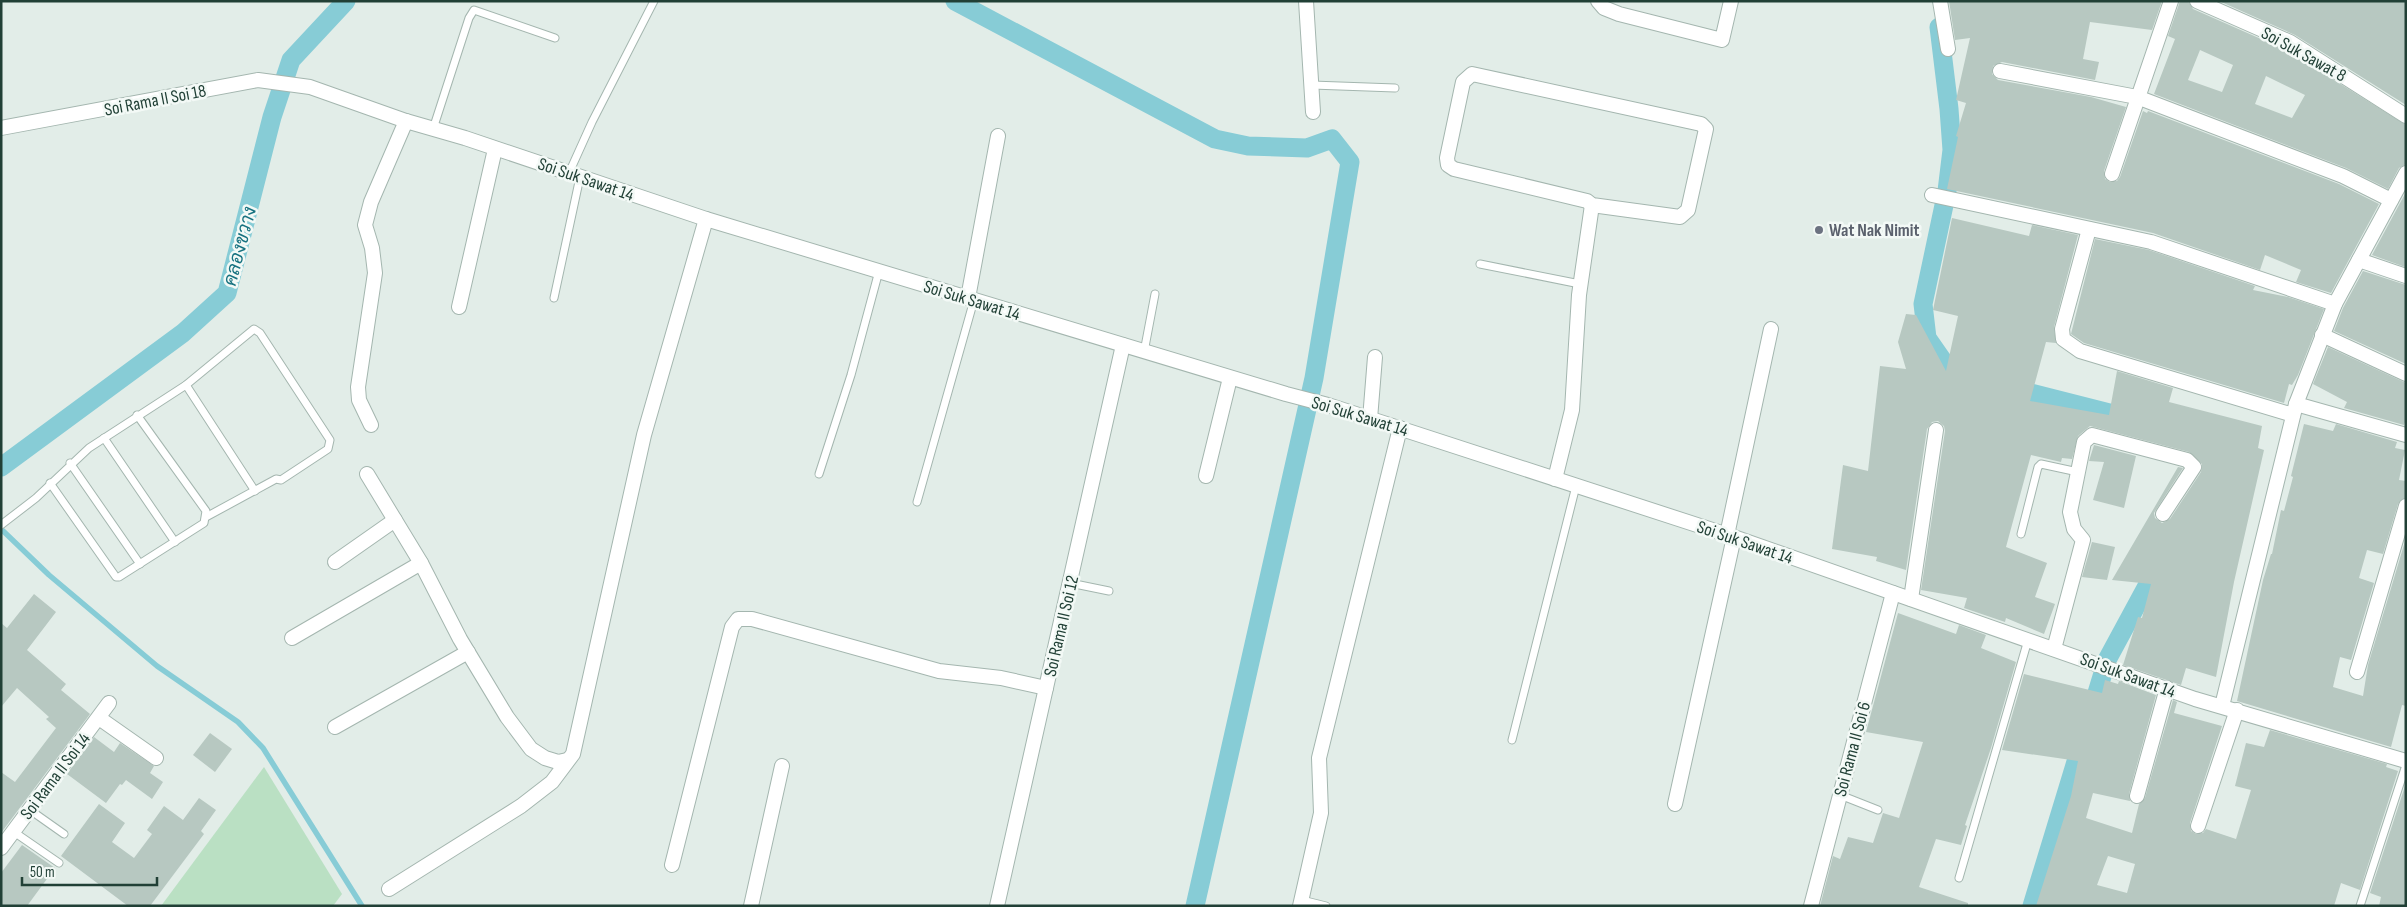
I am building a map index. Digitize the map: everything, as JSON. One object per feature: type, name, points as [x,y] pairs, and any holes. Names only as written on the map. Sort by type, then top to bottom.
[{"type":"street","points":[[1306,1],[1313,112]]},
{"type":"street","points":[[1598,1],[1604,8],[1619,14],[1722,40],[1731,1]]},
{"type":"street","points":[[1940,1],[1948,49]]},
{"type":"street","points":[[2112,174],[2171,1]]},
{"type":"street","name":"Soi Suk Sawat 8","points":[[2197,1],[2290,42],[2406,116]]},
{"type":"street","points":[[2000,71],[2137,97],[2343,176],[2391,200]]},
{"type":"street","points":[[1472,74],[1701,124],[1706,129],[1688,210],[1680,217],[1592,205],[1587,201],[1454,169],[1448,165],[1447,158],[1463,82],[1472,74]]},
{"type":"street","name":"Soi Rama II Soi 18","points":[[1,128],[258,80],[310,87]]},
{"type":"street","name":"Soi Suk Sawat 14","points":[[310,87],[406,121],[706,219],[1400,428],[1730,536],[2167,688],[2406,763]]},
{"type":"street","points":[[371,425],[359,400],[358,387],[376,273],[372,248],[365,225],[371,202],[406,121]]},
{"type":"street","points":[[971,299],[998,136]]},
{"type":"street","points":[[459,308],[496,149]]},
{"type":"street","points":[[2222,706],[2295,410],[2335,304],[2406,173]]},
{"type":"street","points":[[1934,195],[2151,242],[2335,304]]},
{"type":"street","points":[[1555,479],[1572,410],[1580,284],[1592,205]]},
{"type":"street","points":[[389,888],[521,806],[552,782],[572,754],[644,435],[706,219]]},
{"type":"street","points":[[2089,229],[2062,329],[2063,339],[2080,351],[2295,410],[2406,435]]},
{"type":"street","points":[[2359,260],[2406,276]]},
{"type":"street","points":[[1676,804],[1770,329]]},
{"type":"street","points":[[2322,336],[2406,374]]},
{"type":"street","name":"Soi Rama II Soi 12","points":[[997,906],[1123,345]]},
{"type":"street","points":[[1370,419],[1375,358]]},
{"type":"street","points":[[1206,476],[1230,378]]},
{"type":"street","points":[[1301,903],[1321,813],[1319,758],[1400,428]]},
{"type":"street","points":[[1911,599],[1936,430]]},
{"type":"street","points":[[2054,649],[2083,540],[2074,529],[2070,512],[2084,442],[2092,435],[2187,460],[2194,467],[2164,514]]},
{"type":"street","points":[[367,474],[421,563],[468,652],[507,717],[531,749],[545,758],[558,762],[567,760]]},
{"type":"street","points":[[2357,672],[2406,506]]},
{"type":"street","points":[[335,562],[395,520]]},
{"type":"street","points":[[292,638],[421,563]]},
{"type":"street","name":"Soi Rama II Soi 6","points":[[1811,906],[1893,593]]},
{"type":"street","points":[[672,865],[732,627],[738,619],[752,619],[939,670],[1001,678],[1046,688]]},
{"type":"street","points":[[335,728],[468,652]]},
{"type":"street","points":[[2136,796],[2167,688]]},
{"type":"street","name":"Soi Rama II Soi 14","points":[[2,845],[14,832],[110,703]]},
{"type":"street","points":[[2198,826],[2237,710]]},
{"type":"street","points":[[98,718],[156,758]]},
{"type":"street","points":[[751,906],[782,766]]},
{"type":"lane","points":[[554,298],[574,175],[592,122],[654,1]]},
{"type":"lane","points":[[433,129],[469,18],[474,10],[555,38]]},
{"type":"lane","points":[[1312,85],[1395,88]]},
{"type":"lane","points":[[1480,264],[1580,284]]},
{"type":"lane","points":[[819,474],[851,375],[879,271]]},
{"type":"lane","points":[[1144,352],[1155,294]]},
{"type":"lane","points":[[917,502],[971,299]]},
{"type":"lane","points":[[1,525],[36,498],[70,463],[137,415],[186,385],[254,328],[260,333],[330,440],[328,449],[281,480],[276,479],[206,517]]},
{"type":"lane","points":[[186,385],[255,491]]},
{"type":"lane","points":[[50,483],[112,575],[119,577],[204,523],[206,511],[137,415]]},
{"type":"lane","points":[[104,438],[175,542]]},
{"type":"lane","points":[[70,463],[140,564]]},
{"type":"lane","points":[[2021,534],[2038,467],[2041,464],[2078,472]]},
{"type":"lane","points":[[1512,740],[1576,486]]},
{"type":"lane","points":[[1070,583],[1109,590]]},
{"type":"lane","points":[[1959,878],[2028,640]]},
{"type":"lane","points":[[2360,906],[2406,763]]},
{"type":"lane","points":[[1840,795],[1878,810]]},
{"type":"lane","points":[[30,810],[64,834]]},
{"type":"lane","points":[[14,832],[59,863]]},
{"type":"lane","points":[[1301,903],[1326,906]]},
{"type":"green space","points":[[264,767],[342,894],[333,906],[161,906]]},
{"type":"building","points":[[1949,1],[2162,1],[2152,30],[2090,22],[2083,59],[2099,62],[2095,80],[2002,62],[1993,66],[1992,74],[1998,80],[2091,97],[2126,107],[2104,171],[2105,179],[2110,182],[2117,181],[2120,177],[2143,111],[2147,113],[2148,111],[2339,184],[2379,204],[2331,293],[2296,282],[2301,270],[2265,255],[2260,270],[2153,233],[1947,189],[1958,137],[1956,136],[1966,103],[1956,100],[1970,38],[1955,40]]},
{"type":"building","points":[[2180,1],[2188,1],[2193,9],[2286,50],[2406,125],[2406,164],[2399,168],[2388,189],[2346,168],[2154,94],[2175,39],[2168,36]],"holes":[[[2200,50],[2233,65],[2222,92],[2188,80]],[[2266,76],[2305,95],[2292,118],[2255,104]]]},
{"type":"building","points":[[2219,1],[2406,1],[2406,105],[2295,35]]},
{"type":"building","points":[[2406,192],[2406,266],[2405,267],[2372,255]]},
{"type":"building","points":[[1952,218],[2029,236],[2032,225],[2078,235],[2054,327],[2056,343],[2046,342],[2030,401],[2109,415],[2117,371],[2173,388],[2169,402],[2262,426],[2258,448],[2264,450],[2234,582],[2216,677],[2186,668],[2181,685],[2123,665],[2138,617],[2142,618],[2151,584],[2112,580],[2178,467],[2183,468],[2154,513],[2155,518],[2162,523],[2170,519],[2201,472],[2202,464],[2189,452],[2090,426],[2078,436],[2072,459],[2062,458],[2061,462],[2031,455],[2006,547],[2047,563],[2035,597],[2055,604],[2044,634],[2006,618],[2005,622],[1964,608],[1967,598],[1921,590],[1945,431],[1944,426],[1938,421],[1932,422],[1927,429],[1906,570],[1876,561],[1877,557],[1832,549],[1843,465],[1868,471],[1880,366],[1906,369],[1898,342],[1906,314],[1916,315],[1946,371],[1958,316],[1933,310]]},
{"type":"building","points":[[2095,239],[2149,250],[2255,286],[2253,290],[2288,297],[2324,309],[2298,375],[2292,385],[2289,384],[2284,403],[2084,343],[2071,334]]},
{"type":"building","points":[[2363,271],[2406,285],[2406,364],[2334,331],[2343,308]]},
{"type":"building","points":[[2328,347],[2406,383],[2406,419],[2404,425],[2344,408],[2347,402],[2313,384]]},
{"type":"building","points":[[2304,424],[2333,431],[2336,424],[2397,442],[2395,448],[2405,450],[2399,480],[2406,481],[2406,497],[2398,504],[2383,554],[2367,550],[2359,578],[2374,583],[2351,660],[2340,657],[2333,687],[2363,696],[2368,665],[2406,538],[2406,706],[2402,705],[2391,747],[2237,701],[2263,580],[2272,554],[2281,510],[2284,511],[2293,477],[2291,476]]},
{"type":"building","points":[[2094,445],[2136,456],[2124,508],[2093,500],[2104,462],[2089,461]]},
{"type":"building","points":[[2092,542],[2115,547],[2107,580],[2082,577]]},
{"type":"building","points":[[34,594],[56,612],[27,650],[66,684],[61,690],[90,714],[1,833],[1,772],[15,782],[56,728],[46,719],[49,717],[17,688],[1,707],[1,623],[7,628]]},
{"type":"building","points":[[1898,613],[1956,634],[1959,625],[1986,635],[1981,648],[2016,662],[1991,748],[1965,825],[1967,826],[1961,845],[1936,839],[1919,887],[1968,903],[1968,906],[1820,906],[1833,856],[1840,859],[1848,837],[1873,843],[1883,813],[1899,818],[1923,742],[1866,732]]},
{"type":"building","points":[[2024,674],[2102,693],[2105,680],[2118,684],[2119,681],[2156,695],[2129,794],[2130,801],[2093,793],[2086,818],[2132,833],[2139,804],[2145,798],[2173,700],[2177,702],[2174,713],[2222,726],[2190,823],[2191,831],[2196,834],[2203,833],[2206,829],[2236,839],[2251,790],[2235,786],[2246,743],[2264,747],[2270,730],[2387,764],[2386,767],[2398,771],[2360,890],[2341,883],[2334,906],[2036,906],[2071,796],[2078,761],[2002,750]],"holes":[[[2108,856],[2135,864],[2127,893],[2097,885]]]},
{"type":"building","points":[[210,733],[232,749],[215,772],[193,755]]},
{"type":"building","points":[[94,737],[114,752],[120,743],[154,766],[150,773],[163,782],[152,799],[126,780],[122,785],[120,784],[106,803],[67,774]]},
{"type":"building","points":[[2406,783],[2406,906],[2379,906],[2381,897],[2370,893]]},
{"type":"building","points":[[199,798],[216,810],[201,831],[204,834],[150,906],[128,906],[61,856],[99,804],[125,823],[112,842],[134,858],[152,834],[147,830],[164,806],[183,820]]},
{"type":"building","points":[[22,845],[55,868],[27,906],[1,906],[1,873]]},
{"type":"waterway","name":"คลองขวาง","points":[[1,467],[183,333],[227,293],[272,117],[291,60],[346,1]]},
{"type":"waterway","points":[[955,1],[1215,139],[1248,146],[1307,148],[1332,139],[1350,162],[1314,378],[1195,906]]},
{"type":"waterway","points":[[1939,27],[1952,150],[1947,191],[1923,304],[1927,338],[1943,361],[1968,377]]},
{"type":"waterway","points":[[2007,387],[2133,419]]},
{"type":"waterway","points":[[1,529],[49,575],[157,666],[238,722],[263,748],[362,906]]},
{"type":"waterway","points":[[2032,906],[2107,660],[2160,562]]},
{"type":"place","name":"Wat Nak Nimit","points":[[1819,230]]}]
